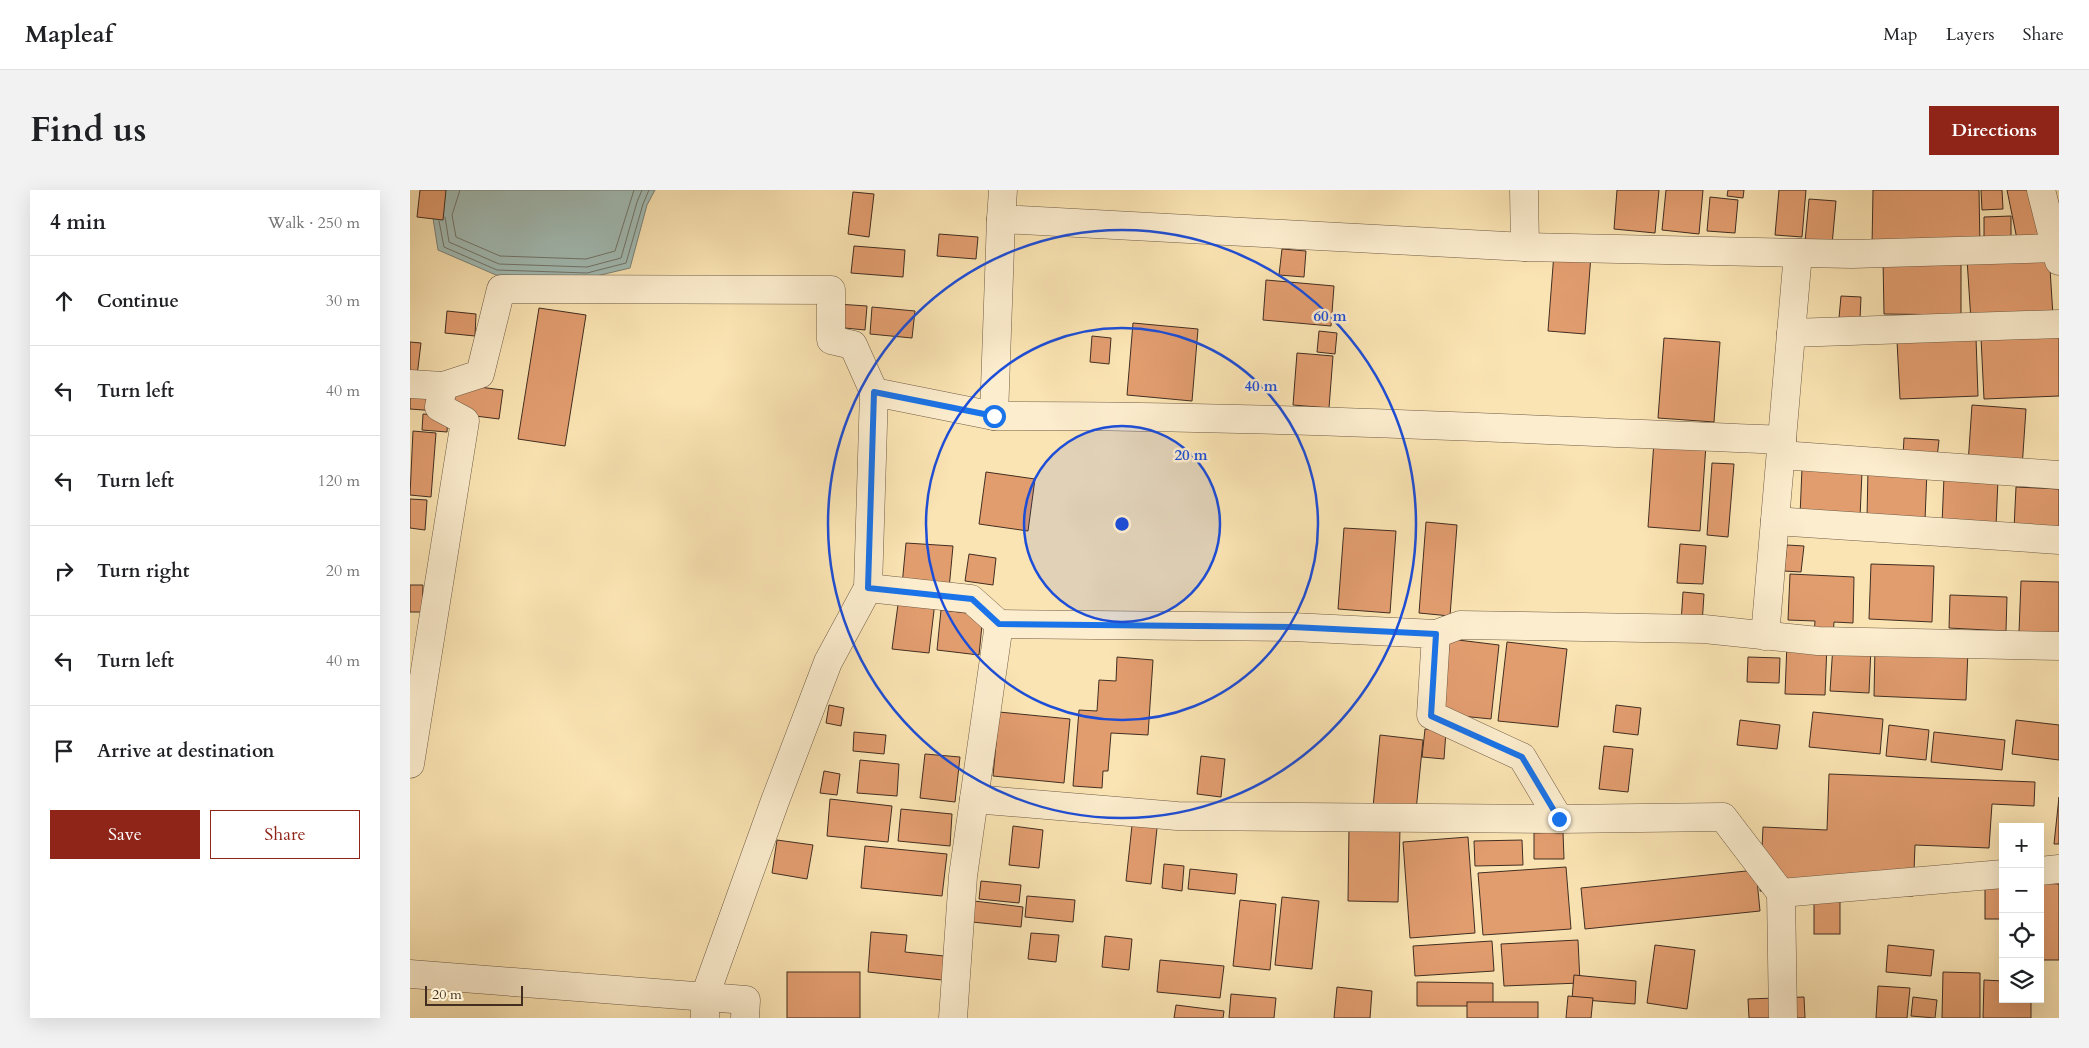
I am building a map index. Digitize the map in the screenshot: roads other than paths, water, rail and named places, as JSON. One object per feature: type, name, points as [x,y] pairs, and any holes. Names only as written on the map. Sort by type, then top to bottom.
[{"type":"street","points":[[994,416],[1003,190]]},
{"type":"street","points":[[1524,190],[1525,247]]},
{"type":"street","points":[[1001,219],[1525,247],[1852,254],[2058,255],[2041,190]]},
{"type":"street","points":[[1765,636],[1798,253]]},
{"type":"street","points":[[410,384],[443,386],[480,374],[501,289],[832,290],[831,340],[853,344],[874,392],[868,588],[828,662],[705,1007]]},
{"type":"street","points":[[1791,334],[2059,324]]},
{"type":"street","points":[[410,764],[415,690],[465,421],[439,407],[443,386]]},
{"type":"street","points":[[874,392],[994,416],[1085,415],[1480,427],[1781,448],[2059,475]]},
{"type":"street","points":[[1775,521],[2059,540]]},
{"type":"street","points":[[868,588],[972,599],[999,624],[1292,627],[1436,634],[1460,625],[1704,629],[1818,641],[2059,646]]},
{"type":"street","points":[[953,1018],[964,876],[999,624]]},
{"type":"street","points":[[1436,634],[1431,716],[1522,757],[1559,819]]},
{"type":"street","points":[[974,800],[1177,816],[1559,819],[1723,817],[1781,893],[1784,1018]]},
{"type":"street","points":[[2044,870],[2059,869]]},
{"type":"street","points":[[1781,893],[1999,874]]},
{"type":"street","points":[[410,974],[705,1007],[746,1000],[745,1018]]},
{"type":"water","points":[[442,190],[655,190],[647,205],[630,268],[588,278],[496,275],[438,250],[432,212]]}]
